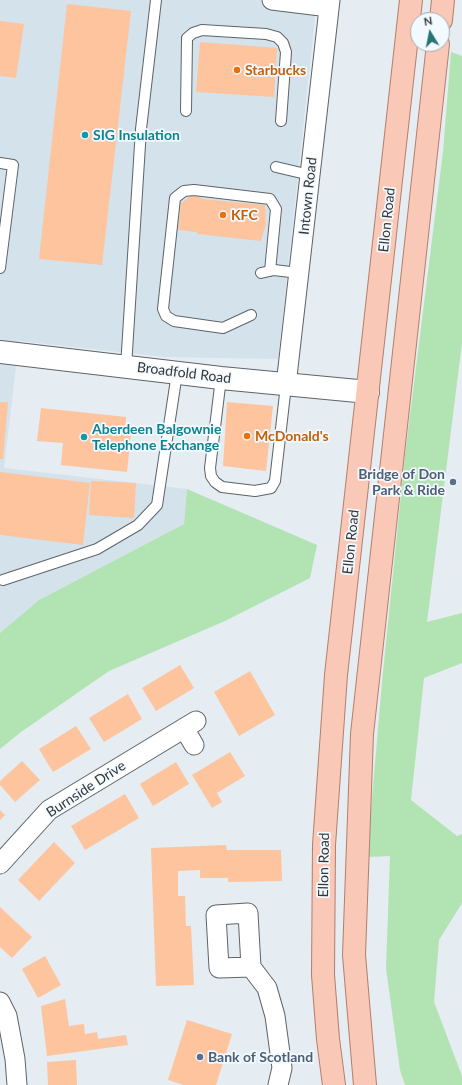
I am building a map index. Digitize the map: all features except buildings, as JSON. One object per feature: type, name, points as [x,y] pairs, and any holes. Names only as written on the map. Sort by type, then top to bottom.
[{"type":"main road","name":"Ellon Road","points":[[334,1085],[328,1039],[323,975],[324,845],[336,675],[411,0]]},
{"type":"main road","points":[[442,12],[443,0]]},
{"type":"main road","points":[[365,1085],[354,955],[362,734],[437,52]]},
{"type":"street","name":"Intown Road","points":[[272,0],[330,3],[286,385]]},
{"type":"street","name":"Broadfold Road","points":[[0,352],[286,385],[368,392]]},
{"type":"street","name":"Burnside Drive","points":[[0,864],[49,810],[190,724],[194,745]]},
{"type":"street","points":[[251,967],[267,988],[275,1016],[282,1068],[278,1085]]},
{"type":"street","points":[[0,1002],[7,1016],[16,1058],[17,1085]]},
{"type":"lane","points":[[126,367],[141,129],[156,0]]},
{"type":"lane","points":[[186,111],[187,38],[193,33],[202,30],[266,34],[277,37],[283,43],[286,52],[281,121]]},
{"type":"lane","points":[[0,164],[13,165],[0,268]]},
{"type":"lane","points":[[276,167],[310,175]]},
{"type":"lane","points":[[251,315],[223,328],[174,321],[166,316],[163,309],[175,198],[184,191],[194,190],[270,199],[276,209],[266,272],[299,273]]},
{"type":"lane","points":[[3,580],[96,550],[138,525],[157,505],[177,373]]},
{"type":"lane","points":[[222,378],[210,468],[211,476],[215,482],[222,487],[255,491],[271,488],[275,481],[286,385]]},
{"type":"shaded area","points":[[0,0],[317,0],[278,359],[164,357],[19,341],[4,468],[187,489],[184,524],[39,600],[0,633]]},
{"type":"green space","points":[[451,52],[462,56],[462,343],[427,622],[462,613],[462,663],[424,678],[411,800],[457,836],[462,834],[462,903],[439,940],[434,1002],[462,1076],[462,1085],[405,1085],[400,1070],[386,968],[390,856],[367,857],[382,682],[405,455],[443,152]]},
{"type":"green space","points":[[187,489],[317,545],[310,578],[225,621],[109,671],[21,732],[0,749],[0,633],[39,600],[184,524]]},
{"type":"place","name":"Starbucks","points":[[237,70]]},
{"type":"place","name":"SIG Insulation","points":[[85,135]]},
{"type":"place","name":"KFC","points":[[223,215]]},
{"type":"place","name":"McDonald's","points":[[247,436]]},
{"type":"place","name":"Aberdeen Balgownie Telephone Exchange","points":[[84,437]]},
{"type":"place","name":"Bridge of Don Park & Ride","points":[[453,482]]},
{"type":"place","name":"Bank of Scotland","points":[[200,1057]]}]
